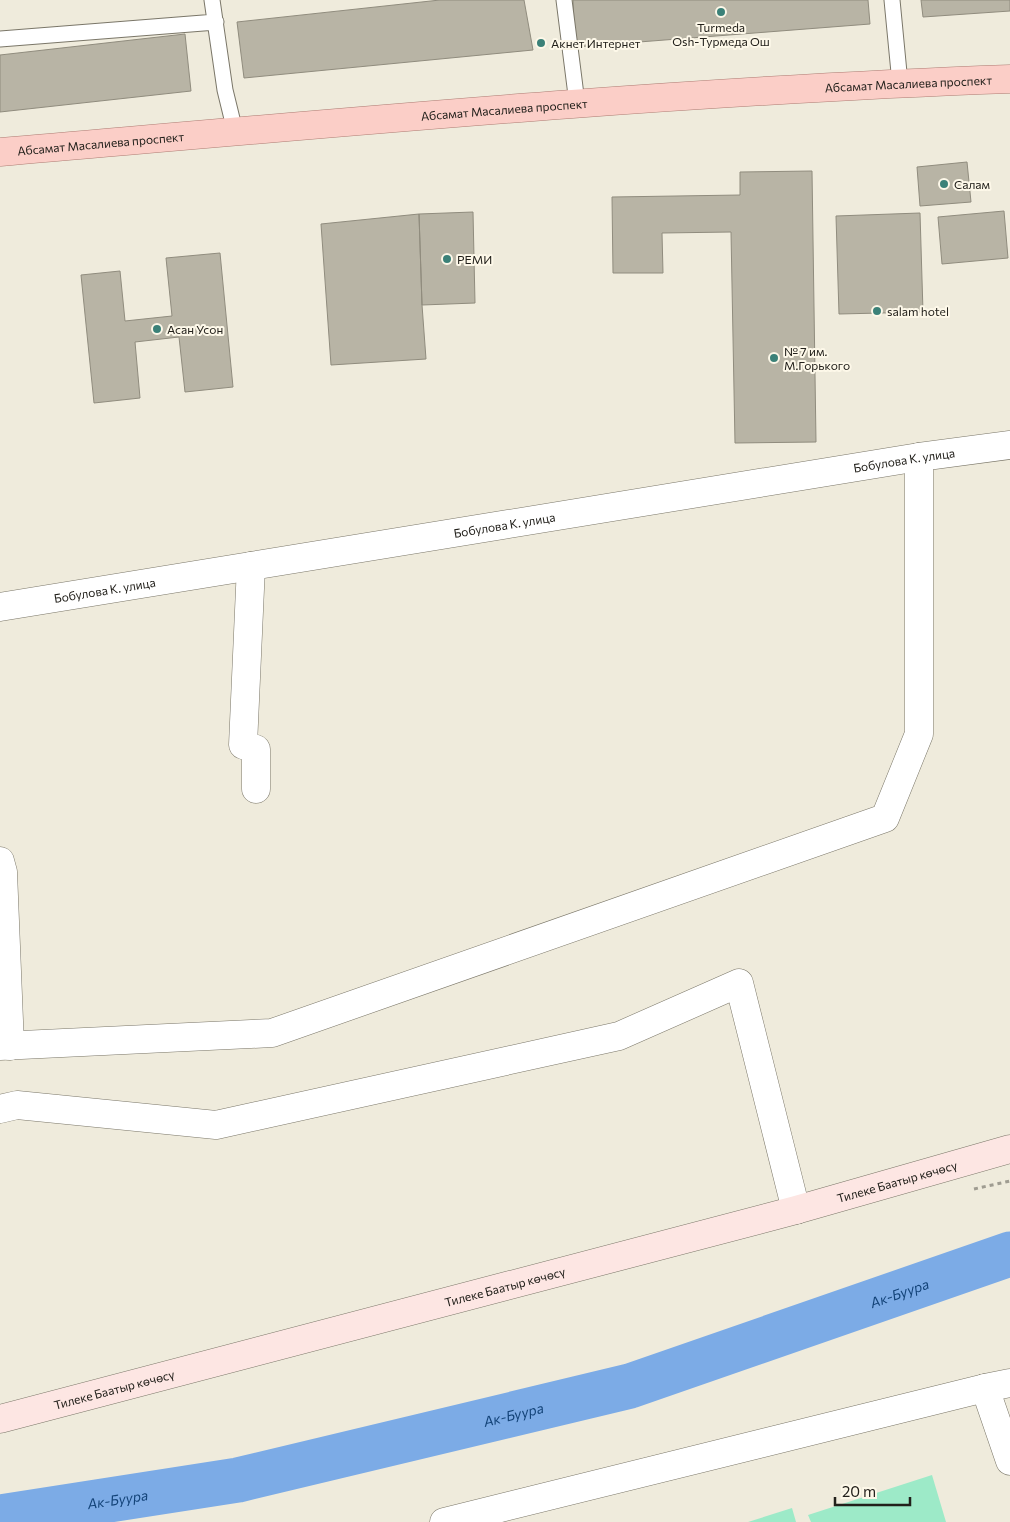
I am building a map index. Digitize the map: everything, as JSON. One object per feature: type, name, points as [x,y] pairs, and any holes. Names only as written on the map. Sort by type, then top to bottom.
[{"type":"main road","name":"Абсамат Масалиева проспект","points":[[0,152],[577,103],[1010,78]]},
{"type":"street","name":"Бобулова К. улица","points":[[0,607],[919,457],[1010,445]]},
{"type":"street","points":[[0,861],[3,872],[5,1046],[272,1034],[885,818],[919,734],[919,457]]},
{"type":"street","points":[[251,566],[244,745],[256,749],[256,789]]},
{"type":"street","points":[[0,1109],[17,1105],[216,1124],[619,1036],[739,983],[796,1210]]},
{"type":"street","name":"Тилеке Баатыр көчөсү","points":[[0,1419],[796,1210],[1010,1149]]},
{"type":"street","points":[[444,1522],[997,1385],[1010,1461]]},
{"type":"lane","points":[[212,0],[225,90],[236,132]]},
{"type":"lane","points":[[564,0],[577,103]]},
{"type":"lane","points":[[892,0],[900,83]]},
{"type":"lane","points":[[0,40],[216,22]]},
{"type":"green space","points":[[932,1475],[946,1522],[811,1522],[808,1515]]},
{"type":"green space","points":[[792,1508],[796,1522],[748,1522]]},
{"type":"building","points":[[440,0],[524,0],[533,50],[244,78],[237,22]]},
{"type":"building","name":"Turmeda Osh-Турмеда Ош","points":[[573,0],[868,0],[870,24],[575,47]]},
{"type":"building","points":[[921,0],[1010,0],[1010,11],[923,17]]},
{"type":"building","points":[[185,34],[191,91],[0,112],[0,55]]},
{"type":"building","name":"Салам","points":[[967,162],[971,202],[920,206],[917,167]]},
{"type":"building","name":"№ 7 им. М.Горького","points":[[812,171],[816,442],[735,443],[731,232],[662,233],[663,273],[613,273],[612,197],[740,195],[740,172]]},
{"type":"building","points":[[1004,211],[1008,258],[942,264],[938,217]]},
{"type":"building","name":"РЕМИ","points":[[473,212],[475,303],[422,305],[419,214]]},
{"type":"building","points":[[920,213],[923,312],[839,314],[836,216]]},
{"type":"building","points":[[419,214],[426,359],[331,365],[321,224]]},
{"type":"building","name":"Асан Усон","points":[[220,253],[233,387],[185,392],[179,337],[135,342],[140,398],[94,403],[81,275],[120,271],[125,321],[172,316],[166,258]]},
{"type":"waterway","name":"Ак-Буура","points":[[0,1517],[238,1480],[630,1386],[1010,1254]]},
{"type":"place","name":"Turmeda Osh-Турмеда Ош","points":[[721,12]]},
{"type":"place","name":"Акнет Интернет","points":[[541,43]]},
{"type":"place","name":"Салам","points":[[944,184]]},
{"type":"place","name":"РЕМИ","points":[[447,259]]},
{"type":"place","name":"salam hotel","points":[[877,311]]},
{"type":"place","name":"Асан Усон","points":[[157,329]]},
{"type":"place","name":"№ 7 им. М.Горького","points":[[774,358]]}]
